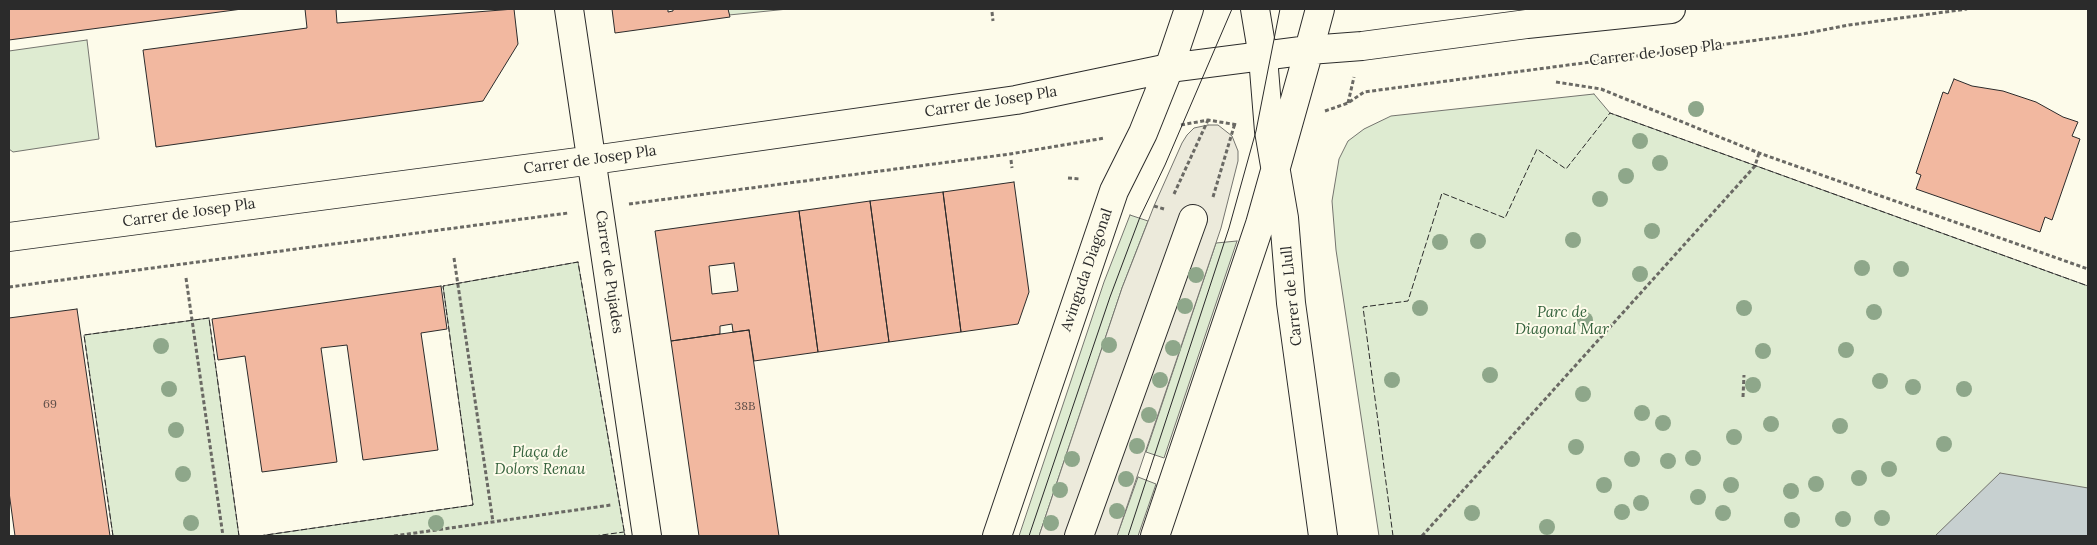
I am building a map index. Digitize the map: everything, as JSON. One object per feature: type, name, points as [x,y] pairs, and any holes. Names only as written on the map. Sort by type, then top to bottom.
[{"type":"street","name":"Carrer de Pujades","points":[[569,9],[593,160],[647,536]]},
{"type":"street","name":"Avinguda Diagonal","points":[[997,536],[1114,191],[1143,133],[1169,68],[1189,9]]},
{"type":"street","name":"Carrer de Llull","points":[[1255,9],[1263,56],[1269,131],[1284,218],[1291,303],[1323,536]]},
{"type":"street","points":[[1155,536],[1260,224],[1320,9]]},
{"type":"street","points":[[1309,50],[1362,46],[1518,25],[1671,9]]},
{"type":"street","name":"Carrer de Josep Pla","points":[[9,238],[593,160],[1016,100],[1169,68],[1309,50]]},
{"type":"street","points":[[1079,536],[1193,219]]},
{"type":"path","name":"Carrer de Josep Pla","points":[[1348,103],[1364,92],[1802,34],[1967,9]]},
{"type":"path","points":[[992,12],[993,21]]},
{"type":"path","points":[[1556,82],[1601,89],[1759,153],[2088,270]]},
{"type":"path","points":[[1208,120],[1235,124]]},
{"type":"path","points":[[632,204],[1010,154],[1085,141]]},
{"type":"path","points":[[1422,536],[1756,166],[1759,153]]},
{"type":"path","points":[[1011,160],[1012,168]]},
{"type":"path","points":[[1068,178],[1080,179]]},
{"type":"path","points":[[9,287],[571,212]]},
{"type":"path","points":[[454,258],[493,522]]},
{"type":"path","points":[[186,278],[223,536]]},
{"type":"path","points":[[1743,397],[1744,375]]},
{"type":"path","points":[[394,536],[621,504]]},
{"type":"green space","points":[[728,9],[788,9],[729,15]]},
{"type":"green space","points":[[87,40],[99,139],[13,152],[9,149],[9,51]]},
{"type":"green space","name":"Parc de Diagonal Mar","points":[[1594,94],[1610,113],[2088,286],[2088,536],[1379,536],[1336,250],[1332,201],[1339,159],[1348,141],[1364,129],[1391,116]]},
{"type":"green space","points":[[1130,215],[1148,221],[1122,288],[1039,536],[1019,536],[1104,282]]},
{"type":"green space","points":[[1237,241],[1164,458],[1146,452],[1216,243]]},
{"type":"green space","name":"Plaça de Dolors Renau","points":[[578,262],[625,536],[259,536],[473,505],[443,286]]},
{"type":"green space","points":[[209,318],[239,536],[113,536],[84,335]]},
{"type":"green space","points":[[1138,477],[1156,484],[1138,536],[1117,536]]},
{"type":"shaded area","points":[[1218,125],[1232,136],[1238,151],[1238,161],[1221,228],[1117,536],[1039,536],[1122,288],[1154,206],[1187,135],[1194,128]]},
{"type":"shaded area","points":[[2000,473],[2088,488],[2088,536],[1935,536]]},
{"type":"building","points":[[9,9],[242,9],[9,40]]},
{"type":"building","points":[[305,9],[336,9],[337,23],[514,9],[518,44],[483,101],[156,147],[143,50],[307,28]]},
{"type":"building","points":[[612,9],[668,9],[668,12],[673,11],[673,9],[728,9],[730,17],[615,33]]},
{"type":"building","points":[[1954,79],[1972,86],[2003,91],[2036,102],[2063,117],[2078,122],[2072,136],[2080,139],[2052,220],[2045,217],[2040,232],[1916,189],[1921,175],[1916,173],[1943,92],[1948,94]]},
{"type":"building","points":[[1014,182],[1029,292],[1018,324],[961,332],[943,192]]},
{"type":"building","points":[[943,192],[961,332],[889,342],[870,201]]},
{"type":"building","points":[[870,201],[889,342],[818,352],[799,211]]},
{"type":"building","points":[[799,211],[818,352],[754,361],[749,330],[733,332],[732,324],[720,326],[720,334],[671,341],[655,231]],"holes":[[[734,263],[738,291],[712,294],[709,266]]]},
{"type":"building","points":[[441,286],[447,329],[421,333],[438,450],[363,460],[347,345],[321,348],[337,462],[262,472],[245,356],[218,360],[212,319]]},
{"type":"building","points":[[77,309],[110,536],[15,536],[9,492],[9,318]]},
{"type":"building","points":[[749,330],[779,536],[699,536],[671,341]]},
{"type":"tram line","points":[[1029,536],[1110,297],[1140,217],[1165,165],[1232,9]]},
{"type":"tram line","points":[[1128,536],[1229,228],[1256,131],[1280,9]]},
{"type":"fence","points":[[1393,536],[1363,307],[1408,301],[1442,193],[1505,218],[1537,149],[1566,169],[1610,113],[2088,286]]},
{"type":"fence","points":[[259,536],[473,505],[443,286],[578,262],[625,536]]},
{"type":"fence","points":[[113,536],[84,335],[209,318],[239,536]]},
{"type":"fence","points":[[594,536],[624,532]]}]
